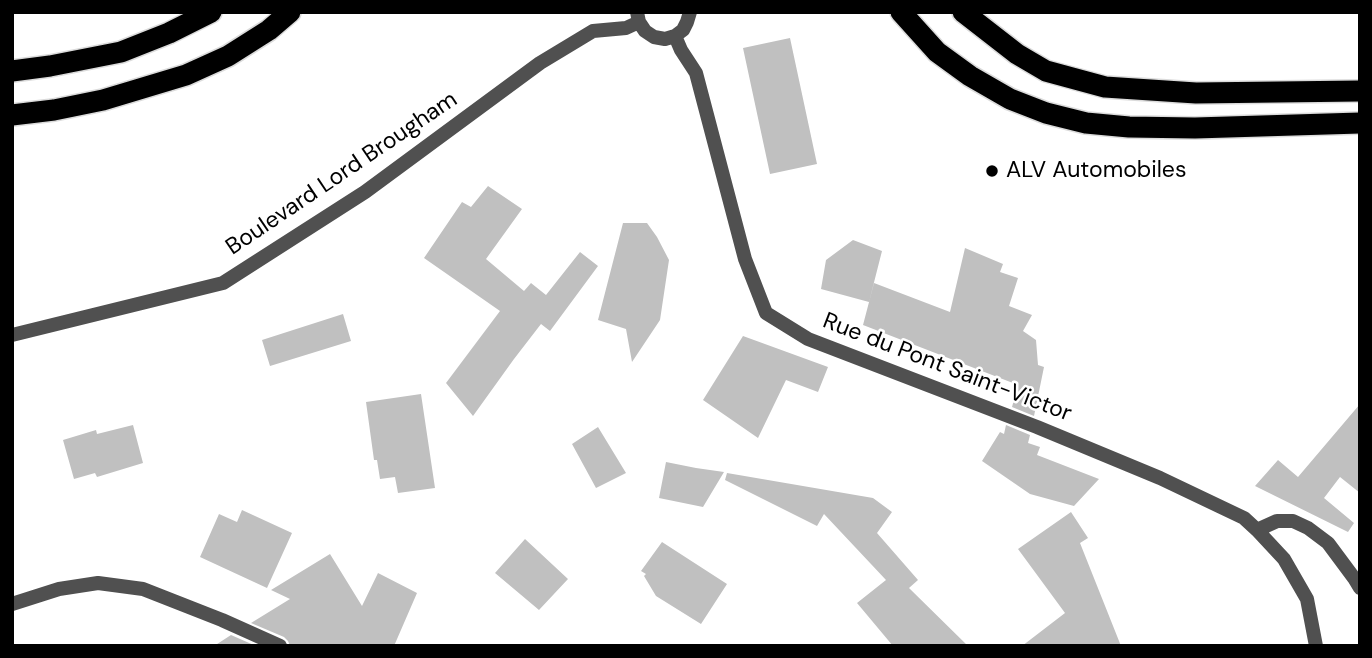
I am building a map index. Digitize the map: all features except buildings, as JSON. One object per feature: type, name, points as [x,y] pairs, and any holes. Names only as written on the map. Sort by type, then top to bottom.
[{"type":"highway","points":[[12,71],[121,52],[169,33],[211,12]]},
{"type":"highway","points":[[12,115],[103,100],[186,75],[228,56],[269,30],[290,12]]},
{"type":"highway","points":[[901,12],[937,52],[970,76],[1010,99],[1046,113],[1086,123],[1195,128],[1360,123]]},
{"type":"highway","points":[[963,12],[1017,54],[1046,71],[1105,88],[1196,93],[1360,91]]},
{"type":"street","points":[[638,17],[645,31],[654,37],[665,39],[676,36],[683,30],[690,12]]},
{"type":"street","name":"Boulevard Lord Brougham","points":[[12,335],[223,283],[365,192],[540,63],[593,31],[626,28],[638,17]]},
{"type":"street","name":"Rue du Pont Saint-Victor","points":[[676,36],[681,50],[696,73],[745,259],[766,313],[808,339],[1037,427],[1160,478],[1244,518],[1284,559],[1307,599],[1316,646]]},
{"type":"street","points":[[1257,530],[1278,521],[1293,521],[1308,528],[1328,543],[1360,588]]},
{"type":"street","points":[[12,604],[59,589],[98,583],[143,589],[280,646]]},
{"type":"place","name":"ALV Automobiles","points":[[992,171]]}]
